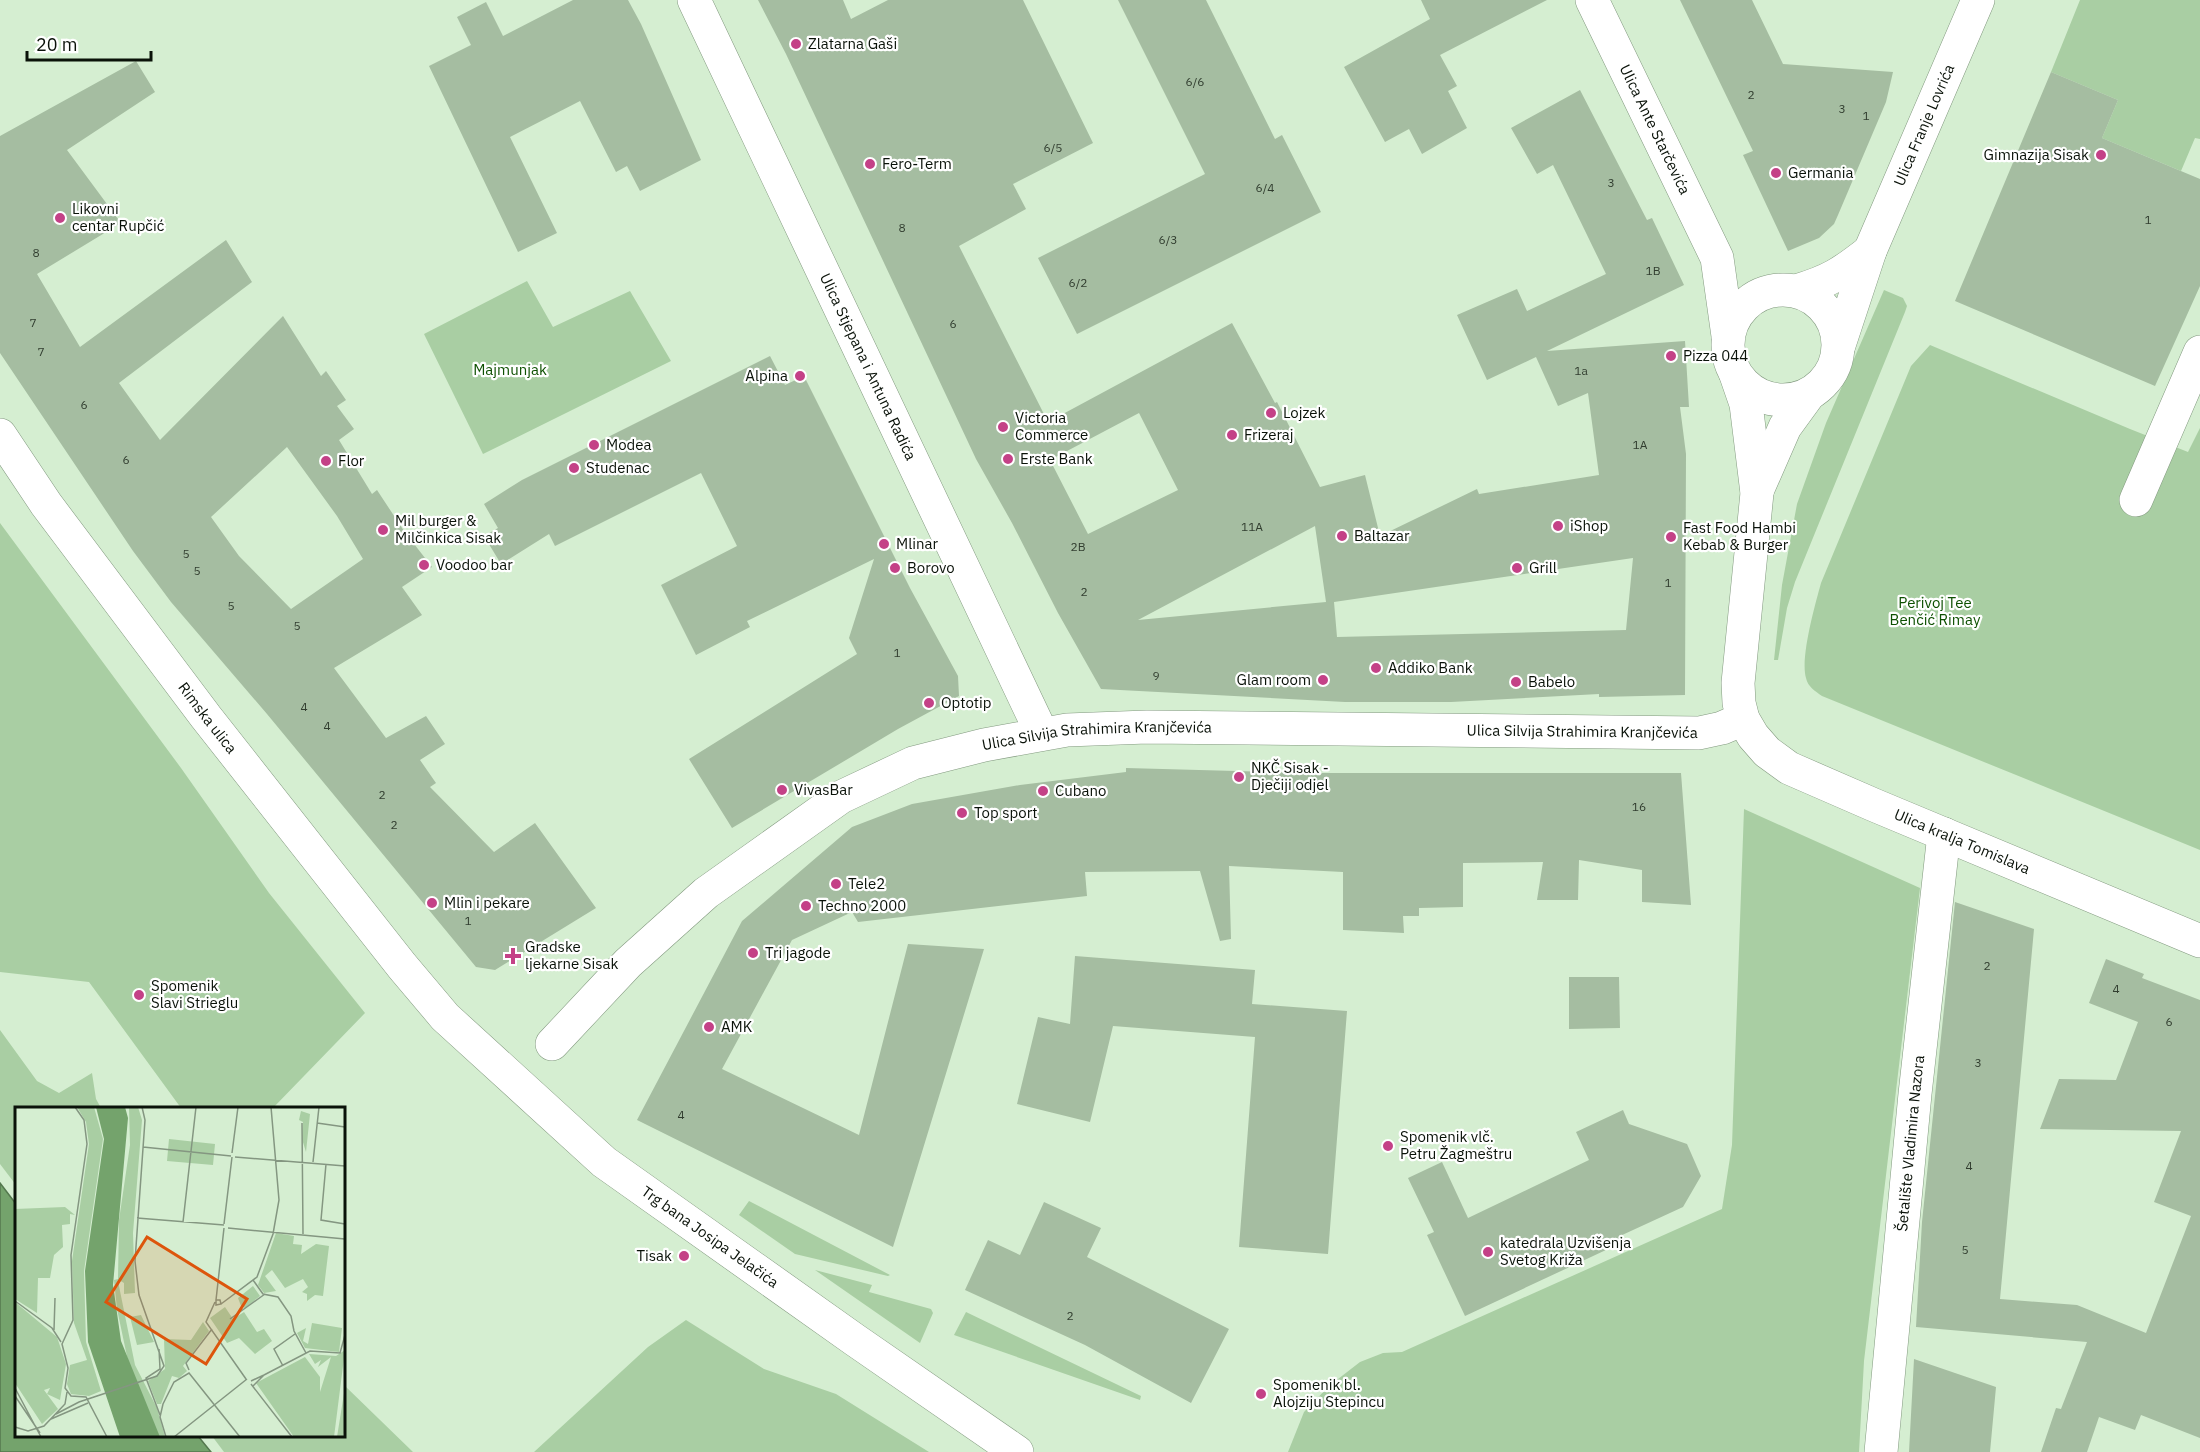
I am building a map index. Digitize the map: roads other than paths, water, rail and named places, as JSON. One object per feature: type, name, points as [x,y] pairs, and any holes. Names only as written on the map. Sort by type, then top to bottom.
[{"type":"street","name":"Ulica Stjepana i Antuna Radića","points":[[694,0],[1042,735]]},
{"type":"street","name":"Ulica Ante Starčevića","points":[[1592,0],[1717,258],[1728,336]]},
{"type":"street","name":"Ulica Franje Lovrića","points":[[1839,345],[1870,251],[1978,0]]},
{"type":"street","name":"Ulica Franje Lovrića","points":[[1786,290],[1818,284],[1840,275],[1870,251]]},
{"type":"street","name":"Ulica Ante Starčevića","points":[[1717,258],[1742,279],[1759,287],[1786,290]]},
{"type":"street","points":[[1743,719],[1739,703],[1738,682],[1757,493],[1746,404],[1730,363],[1727,350],[1728,336],[1733,319],[1744,305],[1759,295],[1786,290],[1813,298],[1827,310],[1836,326],[1839,345],[1830,374],[1809,394],[1785,427],[1757,493]]},
{"type":"street","points":[[2136,500],[2200,352]]},
{"type":"street","points":[[1736,375],[1746,387],[1769,398],[1793,399],[1809,394]]},
{"type":"street","name":"Rimska ulica","points":[[0,435],[46,504],[206,717],[426,994]]},
{"type":"street","name":"Ulica Silvija Strahimira Kranjčevića","points":[[552,1044],[628,963],[706,893],[842,796],[913,763],[984,745],[1067,730],[1147,727],[1699,733],[1722,728],[1743,719]]},
{"type":"street","name":"Ulica kralja Tomislava","points":[[1743,719],[1753,736],[1767,752],[1789,768],[2200,941]]},
{"type":"street","name":"Šetalište Vladimira Nazora","points":[[1881,1452],[1915,1094],[1944,834]]},
{"type":"street","name":"Trg bana Josipa Jelačića","points":[[426,994],[445,1017],[604,1162],[845,1334],[1017,1452]]},
{"type":"place","name":"Zlatarna Gaši","points":[[796,44]]},
{"type":"place","name":"Gimnazija Sisak","points":[[2101,155]]},
{"type":"place","name":"Fero-Term","points":[[870,164]]},
{"type":"place","name":"Germania","points":[[1776,173]]},
{"type":"place","name":"Likovni centar Rupčić","points":[[60,218]]},
{"type":"place","name":"Pizza 044","points":[[1671,356]]},
{"type":"place","name":"Alpina","points":[[800,376]]},
{"type":"place","name":"Lojzek","points":[[1271,413]]},
{"type":"place","name":"Victoria Commerce","points":[[1003,427]]},
{"type":"place","name":"Frizeraj","points":[[1232,435]]},
{"type":"place","name":"Modea","points":[[594,445]]},
{"type":"place","name":"Erste Bank","points":[[1008,459]]},
{"type":"place","name":"Flor","points":[[326,461]]},
{"type":"place","name":"Studenac","points":[[574,468]]},
{"type":"place","name":"iShop","points":[[1558,526]]},
{"type":"place","name":"Mil burger & Milčinkica Sisak","points":[[383,530]]},
{"type":"place","name":"Baltazar","points":[[1342,536]]},
{"type":"place","name":"Fast Food Hambi Kebab & Burger","points":[[1671,537]]},
{"type":"place","name":"Mlinar","points":[[884,544]]},
{"type":"place","name":"Voodoo bar","points":[[424,565]]},
{"type":"place","name":"Borovo","points":[[895,568]]},
{"type":"place","name":"Grill","points":[[1517,568]]},
{"type":"place","name":"Addiko Bank","points":[[1376,668]]},
{"type":"place","name":"Glam room","points":[[1323,680]]},
{"type":"place","name":"Babelo","points":[[1516,682]]},
{"type":"place","name":"Optotip","points":[[929,703]]},
{"type":"place","name":"NKČ Sisak - Dječiji odjel","points":[[1239,777]]},
{"type":"place","name":"VivasBar","points":[[782,790]]},
{"type":"place","name":"Cubano","points":[[1043,791]]},
{"type":"place","name":"Top sport","points":[[962,813]]},
{"type":"place","name":"Tele2","points":[[836,884]]},
{"type":"place","name":"Mlin i pekare","points":[[432,903]]},
{"type":"place","name":"Techno 2000","points":[[806,906]]},
{"type":"place","name":"Tri jagode","points":[[753,953]]},
{"type":"place","name":"Gradske ljekarne Sisak","points":[[513,956]]},
{"type":"place","name":"Spomenik Slavi Strieglu","points":[[139,995]]},
{"type":"place","name":"AMK","points":[[709,1027]]},
{"type":"place","name":"Spomenik vlč. Petru Žagmeštru","points":[[1388,1146]]},
{"type":"place","name":"katedrala Uzvišenja Svetog Križa","points":[[1488,1252]]},
{"type":"place","name":"Tisak","points":[[684,1256]]},
{"type":"place","name":"Spomenik bl. Alojziju Stepincu","points":[[1261,1394]]},
{"type":"park label","name":"Majmunjak","points":[[510,370]]},
{"type":"park label","name":"Perivoj Tee Benčić Rimay","points":[[1935,612]]}]
